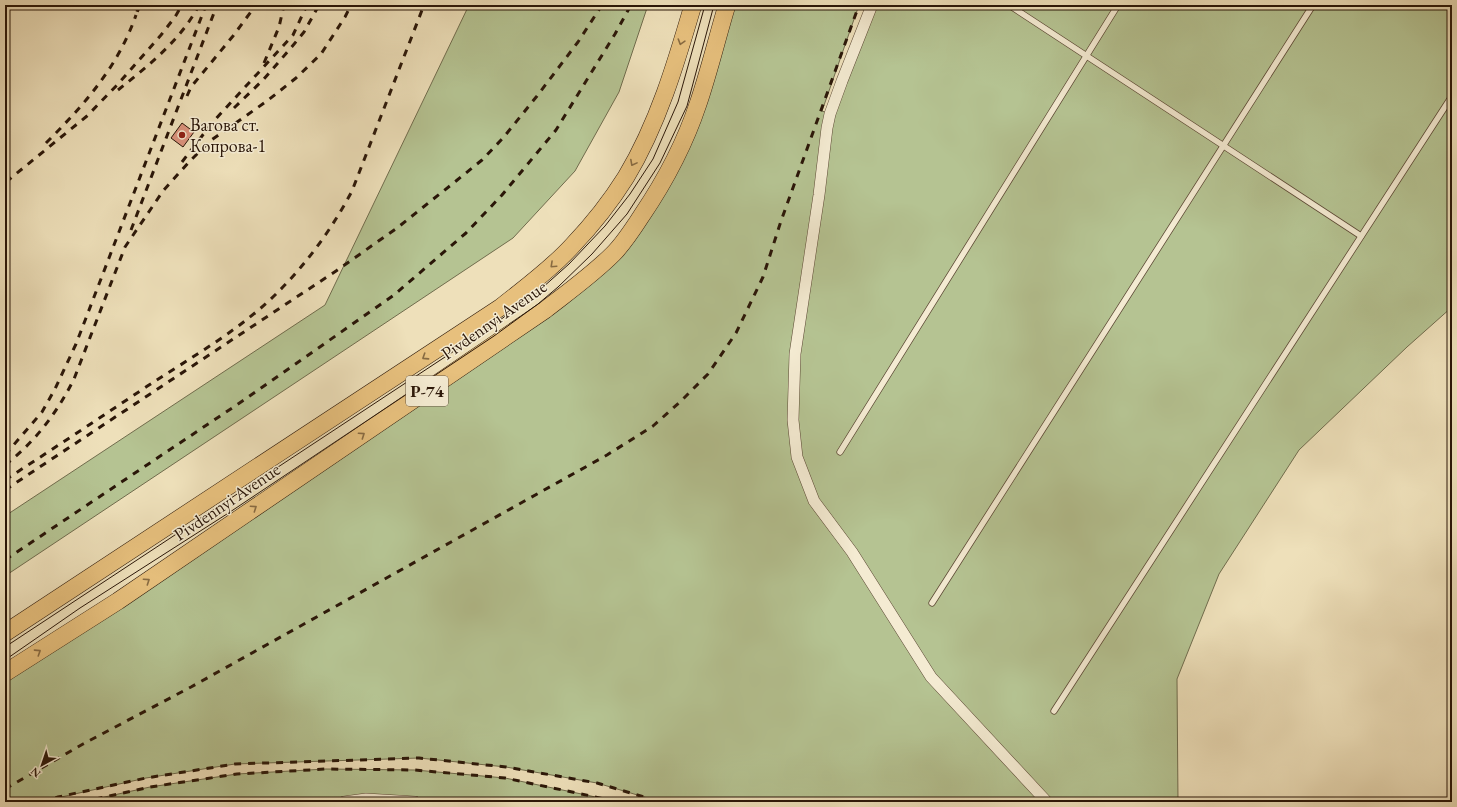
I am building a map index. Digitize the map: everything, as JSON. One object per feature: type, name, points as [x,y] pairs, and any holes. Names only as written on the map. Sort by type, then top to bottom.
[{"type":"main road","name":"Pivdennyi Avenue","points":[[5,633],[501,307],[550,268],[573,246],[608,203],[629,171],[652,124],[674,66],[693,5]]},
{"type":"main road","name":"Pivdennyi Avenue","points":[[5,673],[124,596],[538,315],[580,283],[614,254],[627,238],[647,208],[665,179],[677,155],[698,105],[727,5]]},
{"type":"street","points":[[872,5],[842,81],[830,114],[827,128],[819,195],[795,354],[794,420],[797,457],[814,501],[852,552],[931,677],[1047,802]]},
{"type":"street","points":[[344,802],[366,799],[416,802]]},
{"type":"lane","points":[[1009,5],[1361,236]]},
{"type":"lane","points":[[840,452],[1118,5]]},
{"type":"lane","points":[[932,603],[1313,5]]},
{"type":"lane","points":[[1054,711],[1452,96]]},
{"type":"green space","points":[[469,5],[648,5],[619,92],[575,171],[513,238],[5,576],[5,516],[325,305]]},
{"type":"green space","points":[[727,5],[859,5],[822,111],[830,114],[872,5],[1452,5],[1452,307],[1407,347],[1299,450],[1219,574],[1177,679],[1178,802],[661,802],[597,783],[506,767],[419,758],[235,764],[146,778],[39,802],[5,802],[5,673],[580,283],[665,179]]},
{"type":"green space","points":[[326,769],[415,770],[505,778],[616,802],[82,802],[150,787],[237,774]]},
{"type":"building","name":"Вагова ст. Копрова-1","points":[[182,123],[194,132],[183,147],[171,138]]},
{"type":"tram line","points":[[5,647],[489,328],[533,296],[569,264],[605,226],[630,194],[653,159],[678,102],[705,5]]},
{"type":"tram line","points":[[5,660],[80,608],[230,512],[494,336],[538,304],[558,287],[592,254],[627,214],[660,163],[687,106],[714,5]]},
{"type":"railway","points":[[139,5],[136,15],[140,5]]},
{"type":"railway","points":[[6,182],[87,116],[118,84],[161,35],[182,5]]},
{"type":"railway","points":[[118,90],[163,52],[183,30],[199,5]]},
{"type":"railway","points":[[5,455],[42,412],[55,389],[76,344],[206,5]]},
{"type":"railway","points":[[131,230],[217,5]]},
{"type":"railway","points":[[187,96],[191,87],[233,36],[256,5]]},
{"type":"railway","points":[[264,63],[279,27],[284,5]]},
{"type":"railway","points":[[182,162],[212,123],[293,35],[307,5]]},
{"type":"railway","points":[[234,108],[263,80],[290,49],[304,32],[319,5]]},
{"type":"railway","points":[[5,465],[36,437],[53,415],[67,392],[74,379],[125,247],[163,191],[210,141],[267,101],[296,78],[321,54],[351,5]]},
{"type":"railway","points":[[5,480],[233,330],[265,305],[290,280],[328,231],[352,191],[424,5]]},
{"type":"railway","points":[[5,490],[336,271],[397,228],[482,160],[503,138],[537,96],[578,42],[602,5]]},
{"type":"railway","points":[[5,560],[244,400],[394,295],[466,233],[502,195],[556,130],[615,34],[631,5]]},
{"type":"railway","points":[[5,789],[83,744],[191,687],[607,455],[653,426],[681,401],[708,374],[736,333],[763,277],[781,221],[859,5]]},
{"type":"railway","points":[[46,143],[86,100],[110,68],[129,34],[136,15]]},
{"type":"railway","points":[[42,802],[58,797],[146,778],[235,764],[419,758],[506,767],[597,783],[661,802]]},
{"type":"railway","points":[[82,802],[150,787],[237,774],[326,769],[415,770],[505,778],[616,802]]},
{"type":"place","name":"Вагова ст. Копрова-1","points":[[182,135]]}]
